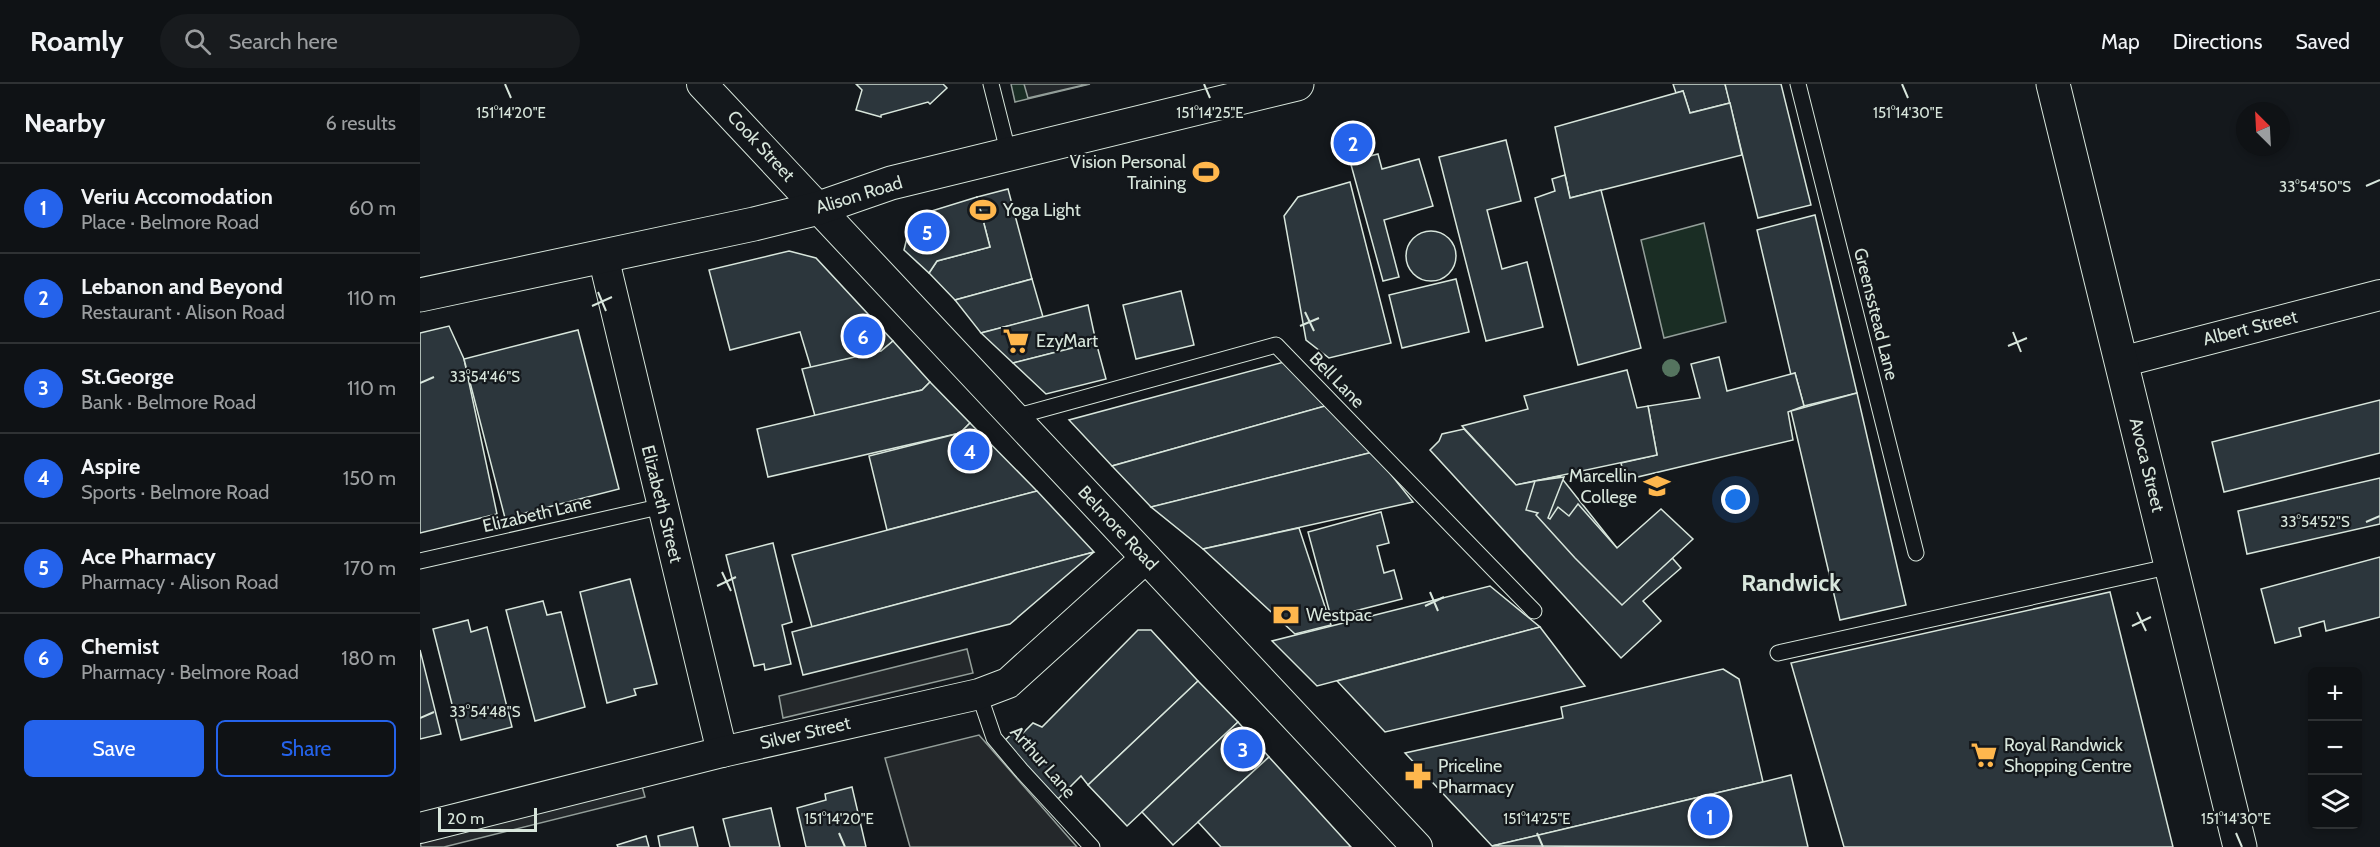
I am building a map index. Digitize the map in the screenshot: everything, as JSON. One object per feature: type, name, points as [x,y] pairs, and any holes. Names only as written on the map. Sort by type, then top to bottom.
[{"type":"main road","name":"Alison Road","points":[[420,295],[819,208],[891,183],[1296,84]]},
{"type":"main road","name":"Avoca Street","points":[[2052,84],[2240,847]]},
{"type":"street","name":"Cook Street","points":[[702,84],[819,208]]},
{"type":"street","name":"Belmore Road","points":[[819,208],[1417,847]]},
{"type":"street","name":"Elizabeth Street","points":[[603,256],[722,752]]},
{"type":"street","name":"Albert Street","points":[[2121,362],[2380,294]]},
{"type":"street","name":"Silver Street","points":[[420,828],[722,752],[979,694],[1008,683],[1146,558]]},
{"type":"lane","points":[[991,84],[1009,155]]},
{"type":"lane","name":"Greensstead Lane","points":[[1798,84],[1916,553]]},
{"type":"lane","name":"Bell Lane","points":[[1014,417],[1276,345],[1534,611]]},
{"type":"lane","name":"Elizabeth Lane","points":[[420,561],[663,506]]},
{"type":"lane","points":[[1778,653],[2172,566]]},
{"type":"lane","name":"Arthur Lane","points":[[979,694],[994,738],[1092,847]]},
{"type":"green space","points":[[1011,84],[1090,84],[1015,102]]},
{"type":"green space","points":[[1704,223],[1726,322],[1664,338],[1641,240]]},
{"type":"shaded area","points":[[1024,84],[1088,84],[1028,98]]},
{"type":"shaded area","points":[[967,649],[973,673],[783,718],[779,696]]},
{"type":"shaded area","points":[[979,735],[1077,847],[910,847],[885,758]]},
{"type":"shaded area","points":[[640,779],[645,797],[444,847],[421,847],[420,841]]},
{"type":"building","points":[[856,84],[943,84],[947,88],[930,104],[928,102],[881,115],[881,117],[856,110],[862,90]]},
{"type":"building","points":[[1673,84],[1725,84],[1730,103],[1690,113],[1683,91],[1676,93]]},
{"type":"building","points":[[1725,84],[1781,84],[1811,205],[1758,218]]},
{"type":"building","points":[[1683,91],[1690,113],[1730,103],[1742,155],[1570,198],[1555,127]]},
{"type":"building","points":[[1506,140],[1521,201],[1487,210],[1502,269],[1527,262],[1543,327],[1486,341],[1439,157]]},
{"type":"building","points":[[1378,154],[1382,169],[1419,159],[1433,206],[1384,220],[1399,277],[1383,281],[1350,161]]},
{"type":"building","points":[[1565,175],[1570,198],[1601,190],[1641,348],[1578,365],[1535,198],[1555,191],[1552,179]]},
{"type":"building","points":[[1350,182],[1391,343],[1329,358],[1306,340],[1284,216],[1298,197]]},
{"type":"building","points":[[1008,189],[1032,279],[955,300],[929,273],[937,261],[990,247],[977,197]]},
{"type":"building","points":[[977,197],[990,247],[937,261],[929,273],[904,250],[912,217]]},
{"type":"building","points":[[1815,215],[1857,393],[1804,406],[1795,373],[1791,375],[1757,230]]},
{"type":"building","points":[[1431,231],[1449,238],[1456,256],[1449,274],[1431,281],[1413,274],[1406,256],[1413,238]]},
{"type":"building","points":[[789,251],[816,258],[893,341],[881,351],[811,368],[800,332],[730,350],[709,270]]},
{"type":"building","points":[[1032,279],[1043,317],[981,333],[955,300]]},
{"type":"building","points":[[1456,279],[1469,332],[1402,348],[1389,295]]},
{"type":"building","points":[[1181,291],[1194,345],[1136,359],[1123,305]]},
{"type":"building","points":[[1088,305],[1096,342],[1013,363],[981,333]]},
{"type":"building","points":[[449,326],[464,359],[497,514],[420,533],[420,333]]},
{"type":"building","points":[[578,330],[619,489],[505,518],[464,359]]},
{"type":"building","points":[[893,341],[930,382],[922,390],[815,416],[802,369],[881,351]]},
{"type":"building","points":[[1096,342],[1106,379],[1046,394],[1013,363]]},
{"type":"building","points":[[1719,357],[1727,391],[1795,373],[1804,406],[1788,412],[1793,440],[1625,480],[1621,463],[1657,455],[1648,406],[1700,398],[1691,364]]},
{"type":"building","points":[[1284,362],[1325,406],[1112,466],[1069,420]]},
{"type":"building","points":[[1627,370],[1637,408],[1648,406],[1657,455],[1516,485],[1462,426],[1528,409],[1524,396]]},
{"type":"building","points":[[930,382],[970,423],[960,433],[768,477],[757,429],[922,390]]},
{"type":"building","points":[[1857,393],[1906,605],[1840,620],[1791,411]]},
{"type":"building","points":[[2380,400],[2380,453],[2224,492],[2212,442]]},
{"type":"building","points":[[1325,406],[1373,452],[1151,507],[1112,466]]},
{"type":"building","points":[[970,423],[1037,491],[887,530],[869,456],[960,433]]},
{"type":"building","points":[[1464,429],[1516,485],[1560,476],[1617,548],[1645,527],[1681,568],[1643,601],[1661,621],[1621,658],[1430,450],[1442,434]]},
{"type":"building","points":[[1373,452],[1413,502],[1203,549],[1151,507]]},
{"type":"building","points":[[1564,477],[1548,518],[1550,519],[1558,507],[1569,516],[1578,504],[1617,548],[1661,509],[1693,539],[1622,605],[1575,558],[1536,515],[1538,513],[1526,510],[1535,481]]},
{"type":"building","points":[[2380,478],[2380,524],[2247,554],[2238,511]]},
{"type":"building","points":[[1037,491],[1094,552],[812,627],[792,555]]},
{"type":"building","points":[[1381,512],[1389,543],[1377,546],[1384,573],[1394,570],[1402,599],[1331,617],[1308,532]]},
{"type":"building","points":[[1299,528],[1331,625],[1295,634],[1203,549]]},
{"type":"building","points":[[773,543],[792,622],[782,625],[791,664],[765,670],[764,664],[754,666],[726,555]]},
{"type":"building","points":[[1094,552],[1010,624],[803,675],[792,632]]},
{"type":"building","points":[[2380,557],[2380,617],[2326,631],[2324,621],[2299,628],[2301,636],[2275,643],[2261,589]]},
{"type":"building","points":[[630,579],[657,684],[634,689],[636,695],[607,703],[580,592]]},
{"type":"building","points":[[1490,586],[1540,627],[1317,686],[1272,641]]},
{"type":"building","name":"Royal Randwick Shopping Centre","points":[[2110,592],[2173,847],[1844,847],[1791,663]]},
{"type":"building","points":[[543,601],[547,615],[561,612],[585,707],[535,721],[506,610]]},
{"type":"building","points":[[468,620],[471,632],[487,627],[512,727],[461,740],[433,629]]},
{"type":"building","points":[[1540,627],[1585,686],[1385,732],[1337,681]]},
{"type":"building","points":[[1138,630],[1151,630],[1198,681],[1088,785],[1081,776],[1058,799],[1003,742],[1017,729],[1022,734],[1033,723],[1042,727]]},
{"type":"building","points":[[420,650],[441,734],[420,739]]},
{"type":"building","points":[[1723,669],[1739,679],[1763,782],[1492,846],[1405,753],[1563,718],[1561,707]]},
{"type":"building","points":[[1198,681],[1238,722],[1127,826],[1088,785]]},
{"type":"building","points":[[1238,722],[1269,757],[1173,845],[1142,812]]},
{"type":"building","points":[[1269,757],[1351,847],[1221,847],[1198,822]]},
{"type":"building","points":[[1791,775],[1808,847],[1492,846],[1763,782]]},
{"type":"building","points":[[852,787],[866,847],[806,847],[797,808],[826,800],[825,794]]},
{"type":"building","points":[[771,808],[780,847],[730,847],[723,819]]},
{"type":"building","points":[[693,827],[698,847],[660,847],[658,836]]},
{"type":"building","points":[[646,836],[649,847],[618,847],[617,845]]},
{"type":"place","name":"Lebanon and Beyond","points":[[1353,143]]},
{"type":"place","name":"Vision Personal Training","points":[[1206,172]]},
{"type":"place","name":"Yoga Light","points":[[983,210]]},
{"type":"place","name":"Ace Pharmacy","points":[[927,232]]},
{"type":"place","name":"Chemist","points":[[863,336]]},
{"type":"place","name":"EzyMart","points":[[1016,341]]},
{"type":"place","name":"Aspire","points":[[970,451]]},
{"type":"place","name":"Marcellin College","points":[[1657,486]]},
{"type":"place","name":"Westpac","points":[[1286,615]]},
{"type":"place","name":"St.George","points":[[1243,749]]},
{"type":"place","name":"Royal Randwick Shopping Centre","points":[[1984,755]]},
{"type":"place","name":"Priceline Pharmacy","points":[[1418,776]]},
{"type":"place","name":"Veriu Accomodation","points":[[1710,816]]},
{"type":"district","name":"Randwick","points":[[1791,582]]}]
